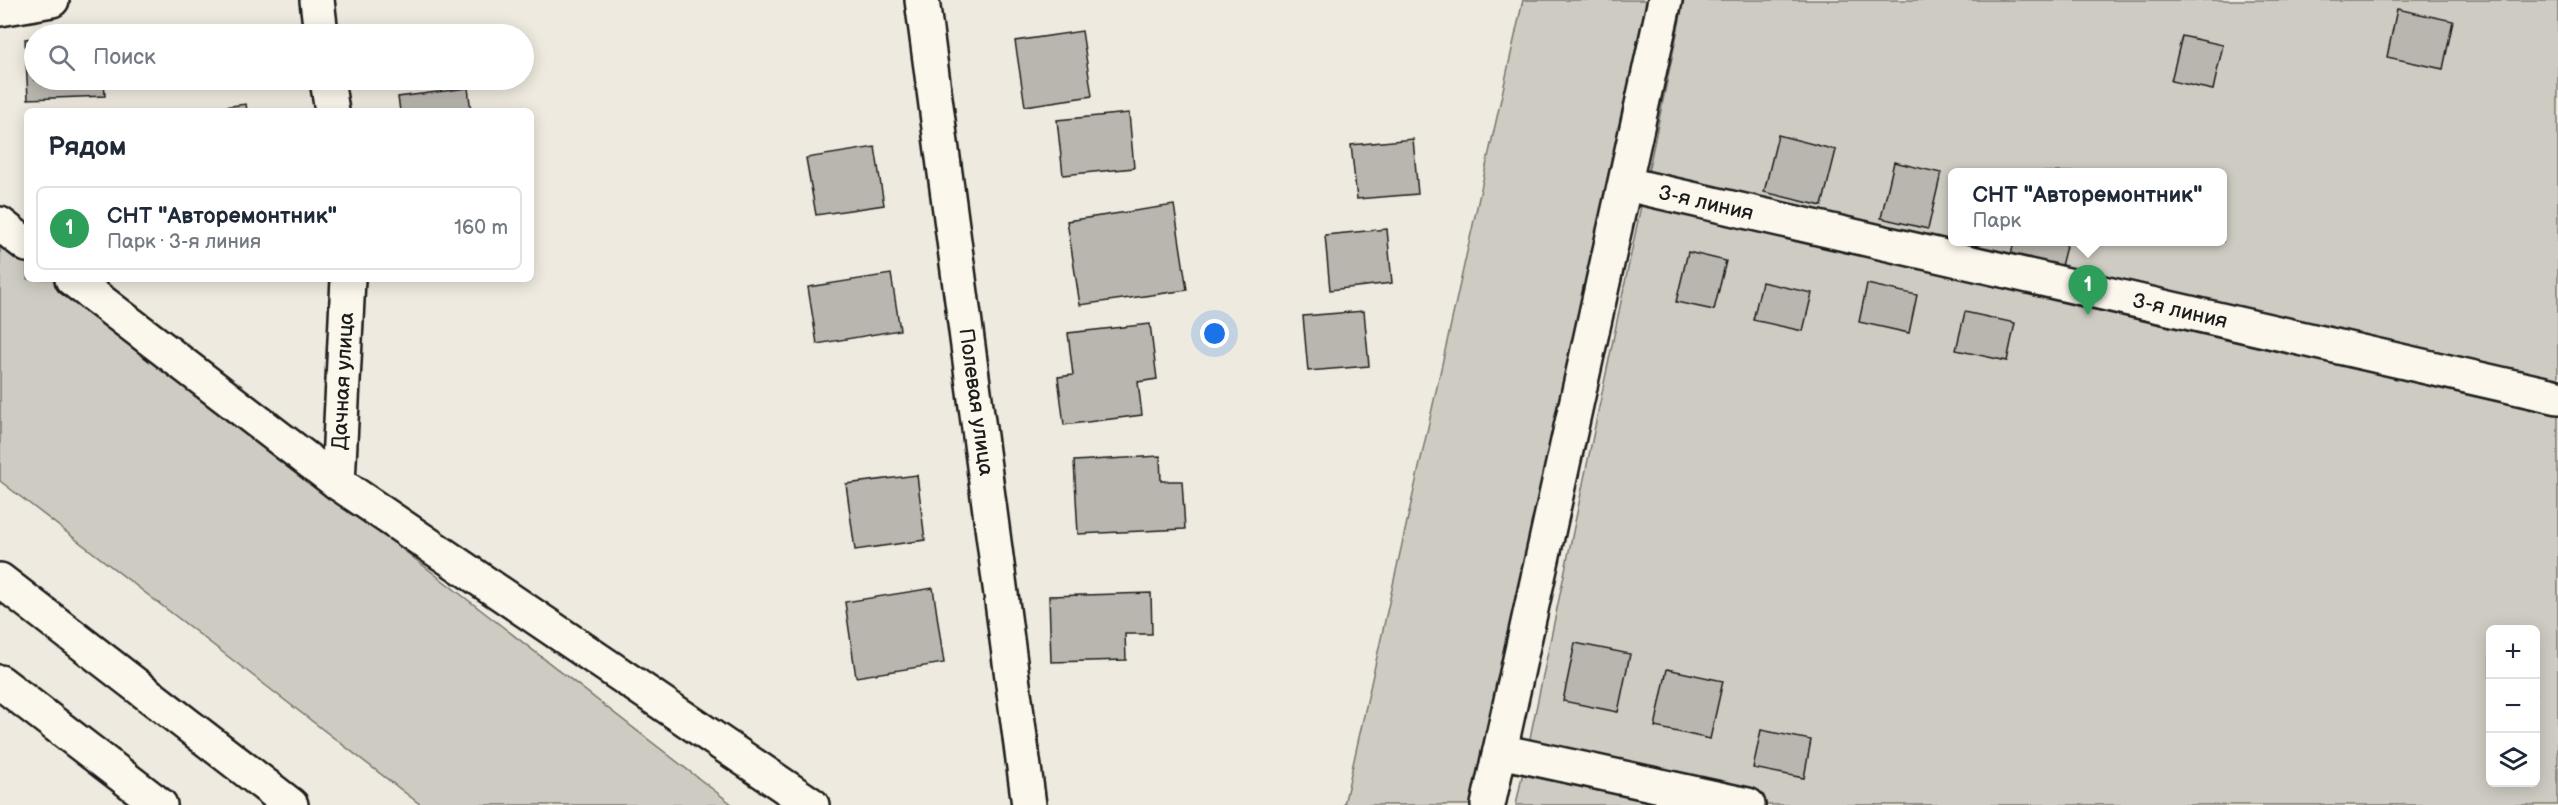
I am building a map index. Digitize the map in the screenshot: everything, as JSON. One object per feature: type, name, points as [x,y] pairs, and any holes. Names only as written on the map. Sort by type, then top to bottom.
[{"type":"main road","points":[[0,9],[52,0]]},
{"type":"main road","points":[[317,0],[320,24]]},
{"type":"main road","name":"Полевая улица","points":[[922,0],[1029,805]]},
{"type":"main road","points":[[1488,805],[1665,0]]},
{"type":"main road","points":[[329,90],[332,108]]},
{"type":"main road","name":"3-я линия","points":[[1626,184],[2558,397]]},
{"type":"main road","points":[[0,224],[24,243]]},
{"type":"main road","points":[[76,282],[338,483],[812,805]]},
{"type":"main road","name":"Дачная улица","points":[[338,483],[348,282]]},
{"type":"main road","points":[[0,580],[291,805]]},
{"type":"main road","points":[[0,682],[160,805]]},
{"type":"main road","points":[[1500,751],[1748,805]]},
{"type":"shaded area","points":[[1523,0],[1651,0],[1473,805],[1344,805]]},
{"type":"shaded area","points":[[1684,0],[2558,0],[2558,805],[1516,805]]},
{"type":"shaded area","points":[[0,238],[24,257],[24,282],[57,282],[733,805],[421,805],[0,481]]},
{"type":"building","points":[[2397,9],[2453,21],[2443,69],[2387,57]]},
{"type":"building","points":[[1082,31],[1092,96],[1025,106],[1015,41]]},
{"type":"building","points":[[2182,36],[2223,45],[2213,90],[2171,81]]},
{"type":"building","points":[[28,90],[105,90],[105,96],[28,99]]},
{"type":"building","points":[[468,90],[471,108],[400,108],[398,97]]},
{"type":"building","points":[[246,104],[247,108],[214,108]]},
{"type":"building","points":[[1129,113],[1134,168],[1063,175],[1057,120]]},
{"type":"building","points":[[1778,135],[1836,150],[1822,206],[1764,192]]},
{"type":"building","points":[[1413,139],[1418,194],[1357,199],[1351,145]]},
{"type":"building","points":[[875,147],[884,205],[816,215],[806,158]]},
{"type":"building","points":[[1894,162],[1941,173],[1928,229],[1881,218]]},
{"type":"building","points":[[1174,205],[1187,290],[1080,305],[1067,221]]},
{"type":"building","points":[[1387,229],[1392,283],[1330,290],[1325,235]]},
{"type":"building","points":[[2013,246],[2066,246],[2060,270],[2010,259]]},
{"type":"building","points":[[1688,252],[1726,261],[1714,310],[1676,302]]},
{"type":"building","points":[[891,274],[900,330],[817,344],[808,287]]},
{"type":"building","points":[[1762,282],[1812,293],[1803,331],[1753,320]]},
{"type":"building","points":[[1867,284],[1917,295],[1909,333],[1859,322]]},
{"type":"building","points":[[1364,311],[1369,366],[1308,371],[1303,316]]},
{"type":"building","points":[[1965,312],[2015,323],[2007,361],[1956,350]]},
{"type":"building","points":[[1150,324],[1157,379],[1138,382],[1142,415],[1064,425],[1058,377],[1073,375],[1068,333]]},
{"type":"building","points":[[1160,456],[1161,481],[1182,481],[1185,529],[1078,534],[1074,461]]},
{"type":"building","points":[[917,475],[925,540],[855,550],[846,484]]},
{"type":"building","points":[[933,588],[944,663],[856,677],[845,602]]},
{"type":"building","points":[[1151,593],[1152,634],[1125,634],[1126,660],[1051,662],[1049,596]]},
{"type":"building","points":[[1575,643],[1630,654],[1618,712],[1563,701]]},
{"type":"building","points":[[1667,669],[1723,681],[1710,739],[1655,727]]},
{"type":"building","points":[[1761,730],[1811,740],[1804,778],[1753,768]]},
{"type":"place","name":"СНТ \"Авторемонтник\"","points":[[2088,315]]}]
